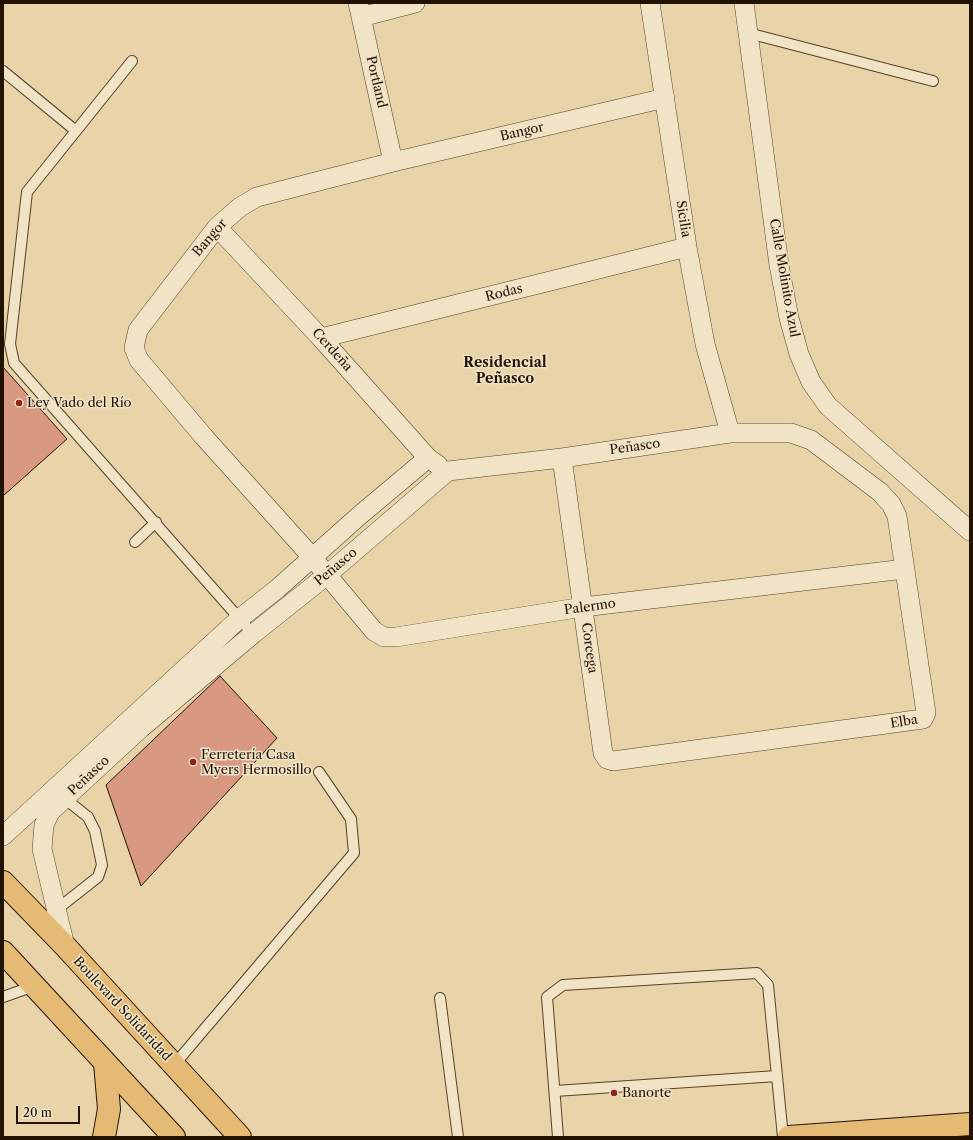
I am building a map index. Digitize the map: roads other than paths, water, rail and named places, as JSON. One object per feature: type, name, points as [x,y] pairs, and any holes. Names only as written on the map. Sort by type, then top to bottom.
[{"type":"main road","name":"Boulevard Solidaridad","points":[[3,882],[65,946],[240,1137]]},
{"type":"main road","points":[[3,952],[174,1137]]},
{"type":"main road","points":[[104,1137],[109,1108],[105,1063]]},
{"type":"main road","points":[[789,1137],[970,1124]]},
{"type":"street","points":[[360,10],[415,3]]},
{"type":"street","name":"Sicilia","points":[[650,3],[688,247],[705,344],[730,433]]},
{"type":"street","name":"Calle Molinito Azul","points":[[744,3],[779,265],[789,318],[799,354],[811,382],[828,406],[970,531]]},
{"type":"street","name":"Portland","points":[[360,10],[393,162]]},
{"type":"street","name":"Bangor","points":[[312,557],[204,437],[139,360],[134,348],[138,330],[217,227],[240,207],[257,197],[393,162],[665,98]]},
{"type":"street","name":"Cerdeña","points":[[217,227],[321,338],[428,458],[448,471]]},
{"type":"street","name":"Rodas","points":[[321,338],[688,247]]},
{"type":"street","name":"Peñasco","points":[[3,836],[45,807],[136,723],[253,634],[327,575],[448,471],[562,458],[730,433],[791,433],[812,440]]},
{"type":"street","name":"Elba","points":[[613,761],[923,719],[926,713],[897,516],[891,504],[880,492],[812,440]]},
{"type":"street","name":"Peñasco","points":[[45,807],[64,798],[239,619],[277,589],[312,557],[428,458]]},
{"type":"street","name":"Corcega","points":[[562,458],[603,753],[607,759],[613,761]]},
{"type":"street","name":"Palermo","points":[[312,557],[374,631],[384,637],[396,637],[583,607],[905,570]]},
{"type":"street","name":"Peñasco","points":[[45,807],[42,849],[65,946]]},
{"type":"lane","points":[[748,33],[933,81]]},
{"type":"lane","points":[[132,61],[27,192],[10,344],[14,363],[156,522],[253,634]]},
{"type":"lane","points":[[3,71],[76,131]]},
{"type":"lane","points":[[135,542],[156,522]]},
{"type":"lane","points":[[174,1065],[354,853],[351,819],[319,772]]},
{"type":"lane","points":[[56,910],[98,877],[102,865],[95,831],[88,817],[64,798]]},
{"type":"lane","points":[[558,1137],[547,997],[563,985],[757,973],[768,985],[783,1137]]},
{"type":"lane","points":[[3,997],[34,986]]},
{"type":"lane","points":[[440,998],[458,1137]]},
{"type":"lane","points":[[555,1091],[777,1076]]},
{"type":"place","name":"Ley Vado del Río","points":[[19,403]]},
{"type":"place","name":"Ferretería Casa Myers Hermosillo","points":[[193,762]]},
{"type":"place","name":"Banorte","points":[[614,1093]]},
{"type":"district","name":"Residencial Peñasco","points":[[505,372]]}]
